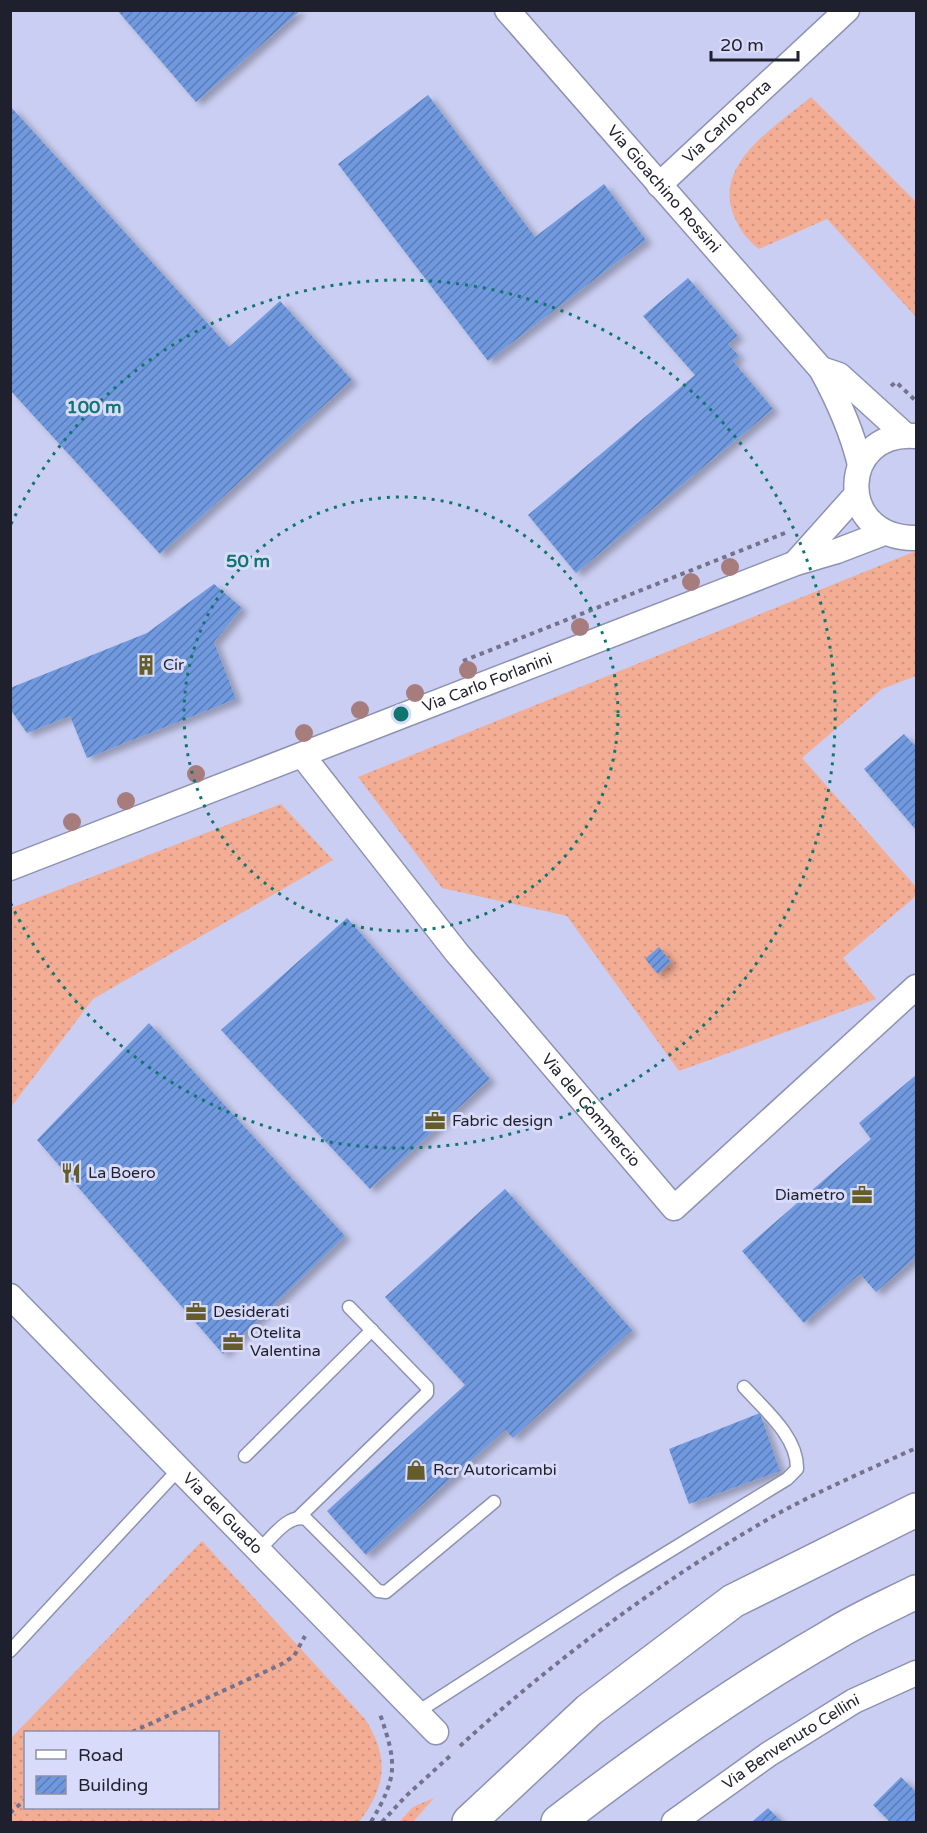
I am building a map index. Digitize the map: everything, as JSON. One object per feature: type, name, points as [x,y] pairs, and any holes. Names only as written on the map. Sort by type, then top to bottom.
[{"type":"highway","points":[[469,1822],[589,1710],[732,1601],[916,1510]]},
{"type":"highway","points":[[558,1822],[622,1773],[724,1702],[832,1635],[916,1592]]},
{"type":"street","name":"Via Gioachino Rossini","points":[[507,10],[821,369],[838,400],[856,445],[860,465]]},
{"type":"street","name":"Via Carlo Porta","points":[[659,185],[847,10]]},
{"type":"street","name":"Via Gioachino Rossini","points":[[821,369],[839,375],[911,435]]},
{"type":"street","points":[[911,435],[878,444],[860,465],[856,495],[866,517],[884,533],[900,538],[916,538]]},
{"type":"street","name":"Via Carlo Forlanini","points":[[796,563],[833,525],[856,495]]},
{"type":"street","name":"Via Carlo Forlanini","points":[[10,868],[796,563],[837,551],[884,533]]},
{"type":"street","name":"Via del Commercio","points":[[302,755],[457,952],[674,1208],[916,987]]},
{"type":"street","name":"Via del Guado","points":[[10,1296],[436,1732]]},
{"type":"street","name":"Via Benvenuto Cellini","points":[[674,1822],[797,1736],[854,1701],[916,1673]]},
{"type":"lane","points":[[299,1517],[427,1393],[427,1387],[349,1307]]},
{"type":"lane","points":[[245,1456],[372,1330]]},
{"type":"lane","points":[[416,1713],[619,1581],[787,1479],[797,1469],[798,1458],[783,1431],[744,1387]]},
{"type":"lane","points":[[10,1652],[178,1469]]},
{"type":"lane","points":[[258,1551],[291,1519],[299,1517],[306,1519],[378,1592],[386,1592],[494,1502]]},
{"type":"path","points":[[896,382],[916,401]]},
{"type":"path","points":[[454,665],[792,530]]},
{"type":"path","points":[[382,1822],[405,1797],[487,1722],[606,1627],[695,1565],[773,1517],[916,1448]]},
{"type":"path","points":[[134,1731],[280,1665],[294,1656],[318,1612]]},
{"type":"path","points":[[371,1822],[387,1796],[394,1761],[376,1704]]},
{"type":"path","points":[[10,1813],[24,1801]]},
{"type":"shaded area","points":[[811,97],[916,202],[916,317],[827,219],[759,249],[747,238],[736,221],[730,197],[732,179],[740,163],[766,133]]},
{"type":"shaded area","points":[[916,551],[916,676],[882,689],[802,758],[916,887],[916,896],[843,958],[876,999],[679,1071],[567,916],[442,888],[358,777]]},
{"type":"shaded area","points":[[281,804],[333,860],[93,999],[11,1107],[11,908]]},
{"type":"shaded area","points":[[202,1541],[365,1719],[373,1733],[381,1760],[382,1772],[375,1797],[359,1822],[11,1822],[11,1738]]},
{"type":"shaded area","points":[[434,1798],[413,1822],[399,1822],[413,1807]]},
{"type":"building","points":[[117,10],[301,10],[196,102]]},
{"type":"building","points":[[428,95],[535,237],[604,184],[646,240],[488,361],[338,164]]},
{"type":"building","points":[[10,106],[229,347],[280,301],[352,380],[160,554],[10,390]]},
{"type":"building","points":[[688,278],[738,336],[728,344],[739,356],[733,361],[773,409],[576,573],[528,515],[695,375],[643,316]]},
{"type":"building","name":"Cir","points":[[214,584],[242,608],[214,642],[236,699],[87,758],[70,716],[27,733],[10,709],[10,688],[147,633]]},
{"type":"building","points":[[904,734],[914,745],[916,743],[916,830],[864,769]]},
{"type":"building","points":[[347,918],[490,1079],[370,1189],[221,1030]]},
{"type":"building","points":[[659,947],[671,962],[658,974],[645,959]]},
{"type":"building","points":[[149,1023],[345,1236],[223,1354],[37,1140]]},
{"type":"building","name":"Diametro","points":[[916,1075],[916,1257],[876,1292],[860,1274],[804,1323],[742,1251],[871,1139],[859,1123]]},
{"type":"building","points":[[505,1189],[632,1330],[513,1438],[505,1430],[366,1555],[327,1511],[465,1385],[385,1297]]},
{"type":"building","points":[[760,1413],[780,1471],[689,1504],[669,1449]]},
{"type":"building","points":[[901,1777],[916,1792],[916,1822],[890,1822],[873,1805]]},
{"type":"building","points":[[768,1808],[782,1822],[752,1822]]},
{"type":"place","name":"Cir","points":[[146,665]]},
{"type":"place","name":"Fabric design","points":[[435,1121]]},
{"type":"place","name":"La Boero","points":[[71,1173]]},
{"type":"place","name":"Diametro","points":[[862,1195]]},
{"type":"place","name":"Desiderati","points":[[196,1312]]},
{"type":"place","name":"Otelita Valentina","points":[[233,1342]]},
{"type":"place","name":"Rcr Autoricambi","points":[[416,1470]]}]
